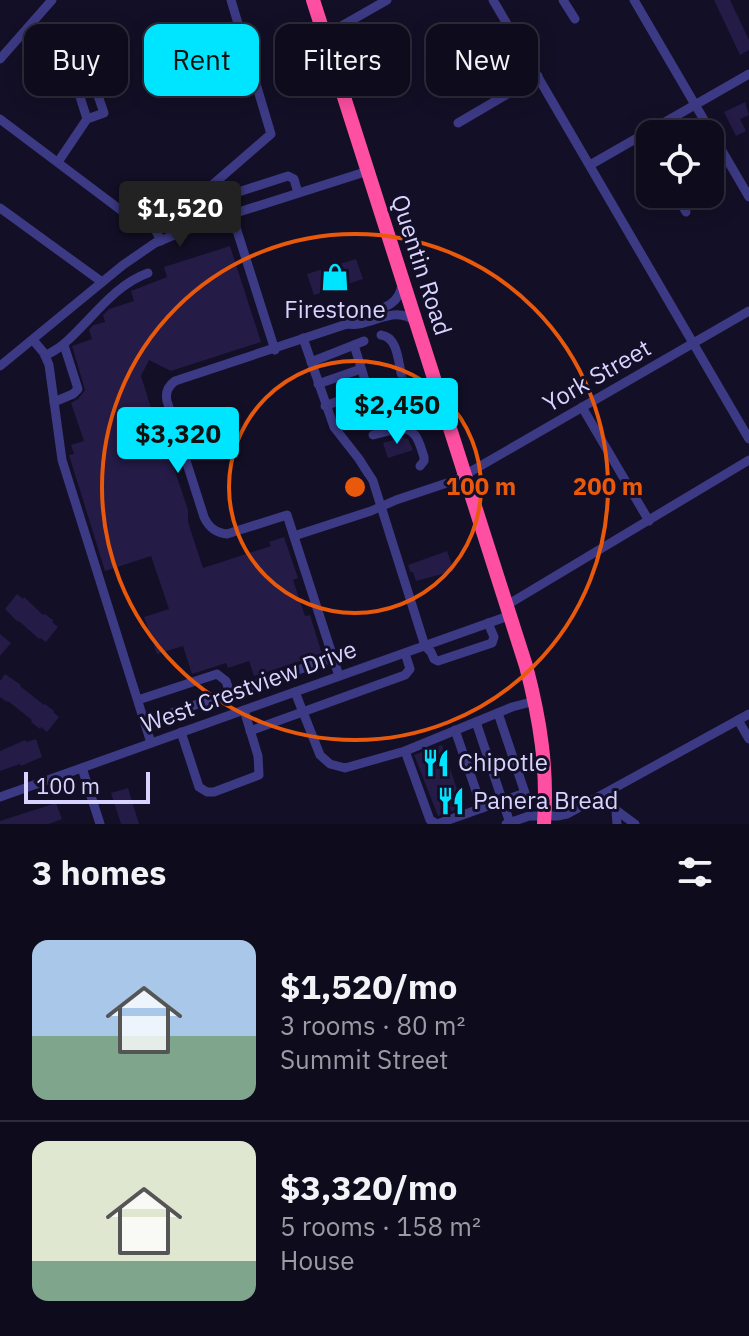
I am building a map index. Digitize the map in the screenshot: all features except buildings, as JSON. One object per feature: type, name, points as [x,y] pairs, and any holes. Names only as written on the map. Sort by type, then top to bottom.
[{"type":"highway","name":"Quentin Road","points":[[313,0],[320,24]]},
{"type":"highway","name":"Quentin Road","points":[[344,96],[509,610],[535,701],[545,762],[544,820]]},
{"type":"street","points":[[0,59],[52,0]]},
{"type":"street","points":[[231,0],[238,24]]},
{"type":"street","points":[[345,24],[387,0]]},
{"type":"street","points":[[493,0],[507,24]]},
{"type":"street","points":[[563,0],[575,19]]},
{"type":"street","points":[[634,0],[749,197]]},
{"type":"street","points":[[590,165],[646,139],[695,105],[749,74]]},
{"type":"street","points":[[538,76],[749,439]]},
{"type":"street","points":[[0,119],[122,211],[137,218],[203,193],[271,134],[259,94]]},
{"type":"street","points":[[458,123],[504,96]]},
{"type":"street","points":[[58,162],[87,119]]},
{"type":"street","points":[[1,363],[134,257],[173,234],[368,171]]},
{"type":"street","points":[[219,219],[217,204],[220,198],[288,176],[294,179],[298,193]]},
{"type":"street","points":[[163,207],[173,234]]},
{"type":"street","points":[[0,208],[119,291]]},
{"type":"street","points":[[684,208],[686,212]]},
{"type":"street","points":[[147,213],[161,241]]},
{"type":"street","points":[[232,215],[275,350]]},
{"type":"street","points":[[45,356],[64,345],[131,281],[148,273]]},
{"type":"street","points":[[339,676],[287,515],[227,534],[208,526],[166,397],[175,381],[275,350],[388,306],[400,294],[402,278]]},
{"type":"street","name":"York Street","points":[[294,536],[450,483],[749,311]]},
{"type":"street","points":[[347,324],[357,326],[399,314],[416,322]]},
{"type":"street","points":[[381,335],[390,338],[395,347],[401,373]]},
{"type":"street","points":[[303,338],[337,433],[369,473],[425,646],[438,661],[491,644],[494,637],[488,623]]},
{"type":"street","points":[[33,340],[45,356],[50,371],[62,460],[151,743]]},
{"type":"street","points":[[311,362],[364,341]]},
{"type":"street","points":[[54,402],[78,389],[64,345]]},
{"type":"street","points":[[325,406],[368,390],[354,345]]},
{"type":"street","points":[[318,384],[361,369]]},
{"type":"street","points":[[346,398],[353,420],[363,424],[402,410],[407,406],[407,394]]},
{"type":"street","points":[[582,407],[649,521]]},
{"type":"street","points":[[373,435],[407,429],[415,434],[424,457],[420,466]]},
{"type":"street","name":"West Crestview Drive","points":[[0,797],[488,623],[749,460]]},
{"type":"street","points":[[250,731],[405,675],[410,669],[405,653]]},
{"type":"street","points":[[145,722],[333,658]]},
{"type":"street","points":[[138,700],[217,674],[226,681],[230,693]]},
{"type":"street","points":[[248,687],[256,706]]},
{"type":"street","points":[[295,692],[320,755],[337,768],[405,751],[535,701]]},
{"type":"street","points":[[181,732],[199,787],[214,792],[259,775],[258,756],[244,710]]},
{"type":"street","points":[[405,751],[430,820],[437,824],[525,793],[498,713]]},
{"type":"street","points":[[476,722],[508,823],[529,816],[544,820],[567,814],[749,714]]},
{"type":"street","points":[[738,720],[749,739]]},
{"type":"street","points":[[455,730],[482,808]]},
{"type":"street","points":[[82,768],[100,824]]},
{"type":"street","points":[[604,794],[616,810],[635,824]]},
{"type":"street","points":[[616,810],[617,824]]},
{"type":"tunnel","points":[[401,373],[407,394]]},
{"type":"place","name":"Firestone","points":[[335,277]]},
{"type":"place","name":"Chipotle","points":[[436,763]]},
{"type":"place","name":"Panera Bread","points":[[451,801]]}]
